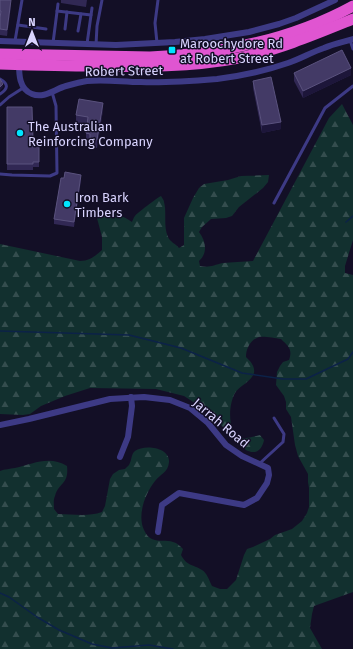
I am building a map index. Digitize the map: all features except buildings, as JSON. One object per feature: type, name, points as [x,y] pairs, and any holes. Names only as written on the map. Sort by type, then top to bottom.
[{"type":"highway","points":[[0,64],[19,60],[172,56],[231,49],[279,36],[319,22],[353,6]]},
{"type":"highway","points":[[0,54],[19,60],[157,67],[190,65],[257,53],[289,44],[353,19]]},
{"type":"street","points":[[0,41],[116,45],[174,42],[227,36],[259,30],[279,24],[335,0]]},
{"type":"street","name":"Robert Street","points":[[23,88],[30,93],[43,95],[66,86],[86,81],[178,82],[236,76],[289,63],[326,47],[352,39]]},
{"type":"street","points":[[19,60],[19,77],[23,88]]},
{"type":"street","points":[[120,457],[128,437],[132,406],[131,397]]},
{"type":"street","name":"Jarrah Road","points":[[0,425],[110,399],[144,397],[170,400],[190,408],[208,423],[226,445],[242,456],[259,464]]},
{"type":"street","points":[[158,532],[162,505],[179,493],[244,505],[257,498],[267,483],[269,475],[268,468],[259,464]]},
{"type":"lane","points":[[15,42],[22,0]]},
{"type":"lane","points":[[96,45],[97,26],[102,0]]},
{"type":"lane","points":[[157,43],[155,23],[158,0]]},
{"type":"lane","points":[[53,43],[58,4]]},
{"type":"lane","points":[[87,44],[92,8]]},
{"type":"lane","points":[[57,10],[91,15]]},
{"type":"lane","points":[[65,29],[67,12]]},
{"type":"lane","points":[[78,31],[81,14]]},
{"type":"lane","points":[[18,25],[46,29]]},
{"type":"lane","points":[[352,39],[353,49]]},
{"type":"lane","points":[[0,79],[6,86],[6,90],[0,94]]},
{"type":"lane","points":[[274,202],[325,108],[353,86]]},
{"type":"lane","points":[[0,105],[23,88]]},
{"type":"lane","points":[[0,174],[12,176],[50,176],[56,173],[56,106],[52,92]]},
{"type":"lane","points":[[259,464],[283,442],[284,434],[274,418]]},
{"type":"green space","points":[[342,104],[353,125],[353,240],[345,266],[345,273],[353,275],[353,592],[314,606],[310,628],[322,649],[0,649],[0,471],[41,461],[54,461],[67,466],[67,477],[54,498],[54,509],[58,514],[97,514],[102,512],[105,506],[110,479],[113,474],[119,470],[125,469],[129,465],[135,451],[150,447],[161,450],[168,457],[169,462],[167,469],[155,481],[145,498],[141,518],[144,530],[150,538],[154,540],[174,542],[178,545],[183,549],[181,555],[185,561],[204,571],[212,586],[220,589],[227,589],[236,580],[247,549],[270,539],[275,535],[292,529],[302,521],[309,507],[309,488],[308,474],[298,456],[295,445],[291,417],[286,409],[284,396],[276,385],[277,372],[283,362],[289,360],[290,356],[289,348],[281,339],[259,337],[251,343],[246,357],[253,366],[254,373],[251,379],[235,393],[231,405],[231,425],[237,435],[242,438],[248,438],[260,435],[264,440],[260,449],[254,452],[250,452],[245,449],[207,411],[184,396],[156,389],[90,388],[41,406],[30,414],[0,414],[0,244],[80,261],[87,260],[102,250],[102,237],[97,218],[103,213],[119,215],[132,222],[137,214],[161,196],[164,200],[165,224],[168,237],[179,248],[184,245],[184,218],[199,188],[204,184],[241,176],[269,175],[268,182],[263,188],[239,207],[232,216],[211,219],[199,232],[205,247],[204,254],[199,261],[200,266],[203,267],[223,263],[253,261],[329,118]]},
{"type":"waterway","points":[[346,222],[353,216]]},
{"type":"waterway","points":[[0,331],[129,335],[181,348],[242,373],[283,379],[306,379],[348,359],[353,352]]},
{"type":"waterway","points":[[0,593],[9,597],[37,617],[59,630],[92,644],[112,648],[149,645],[173,649]]},
{"type":"place","name":"Maroochydore Rd at Robert Street","points":[[172,50]]},
{"type":"place","name":"The Australian Reinforcing Company","points":[[20,133]]},
{"type":"place","name":"Iron Bark Timbers","points":[[67,204]]}]
